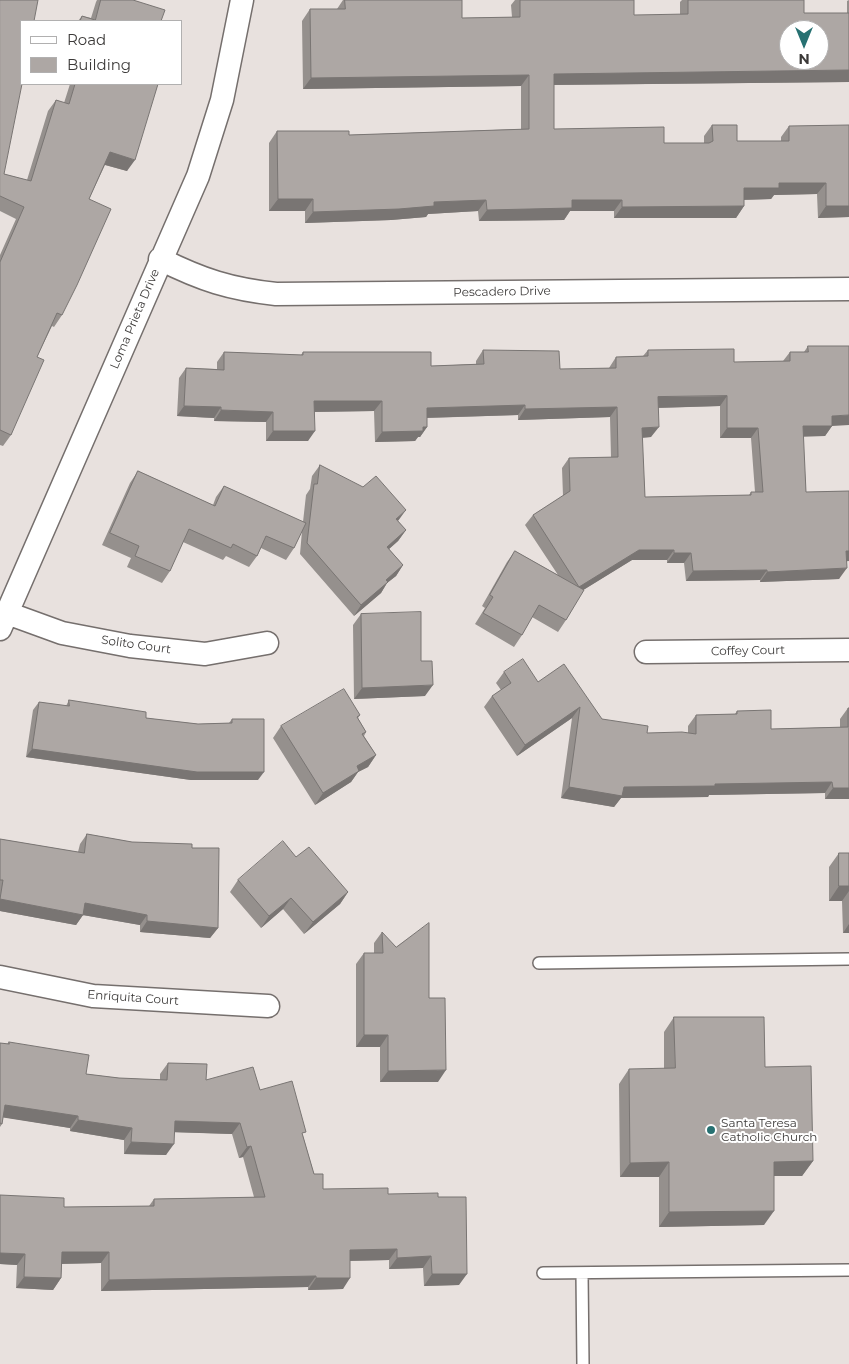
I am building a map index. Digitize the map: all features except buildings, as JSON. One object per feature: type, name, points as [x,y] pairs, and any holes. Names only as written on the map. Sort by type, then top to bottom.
[{"type":"street","name":"Loma Prieta Drive","points":[[4,621],[160,259],[198,176],[222,100],[242,0]]},
{"type":"street","name":"Pescadero Drive","points":[[160,259],[194,276],[227,287],[276,294],[849,289]]},
{"type":"street","name":"Solito Court","points":[[4,621],[130,646],[204,654],[267,642]]},
{"type":"street","name":"Coffey Court","points":[[646,652],[849,650]]},
{"type":"street","name":"Enriquita Court","points":[[0,976],[93,996],[268,1006]]},
{"type":"lane","points":[[539,963],[849,959]]},
{"type":"lane","points":[[543,1273],[849,1270]]},
{"type":"lane","points":[[582,1273],[583,1364]]},
{"type":"place","name":"Santa Teresa Catholic Church","points":[[711,1130]]}]
